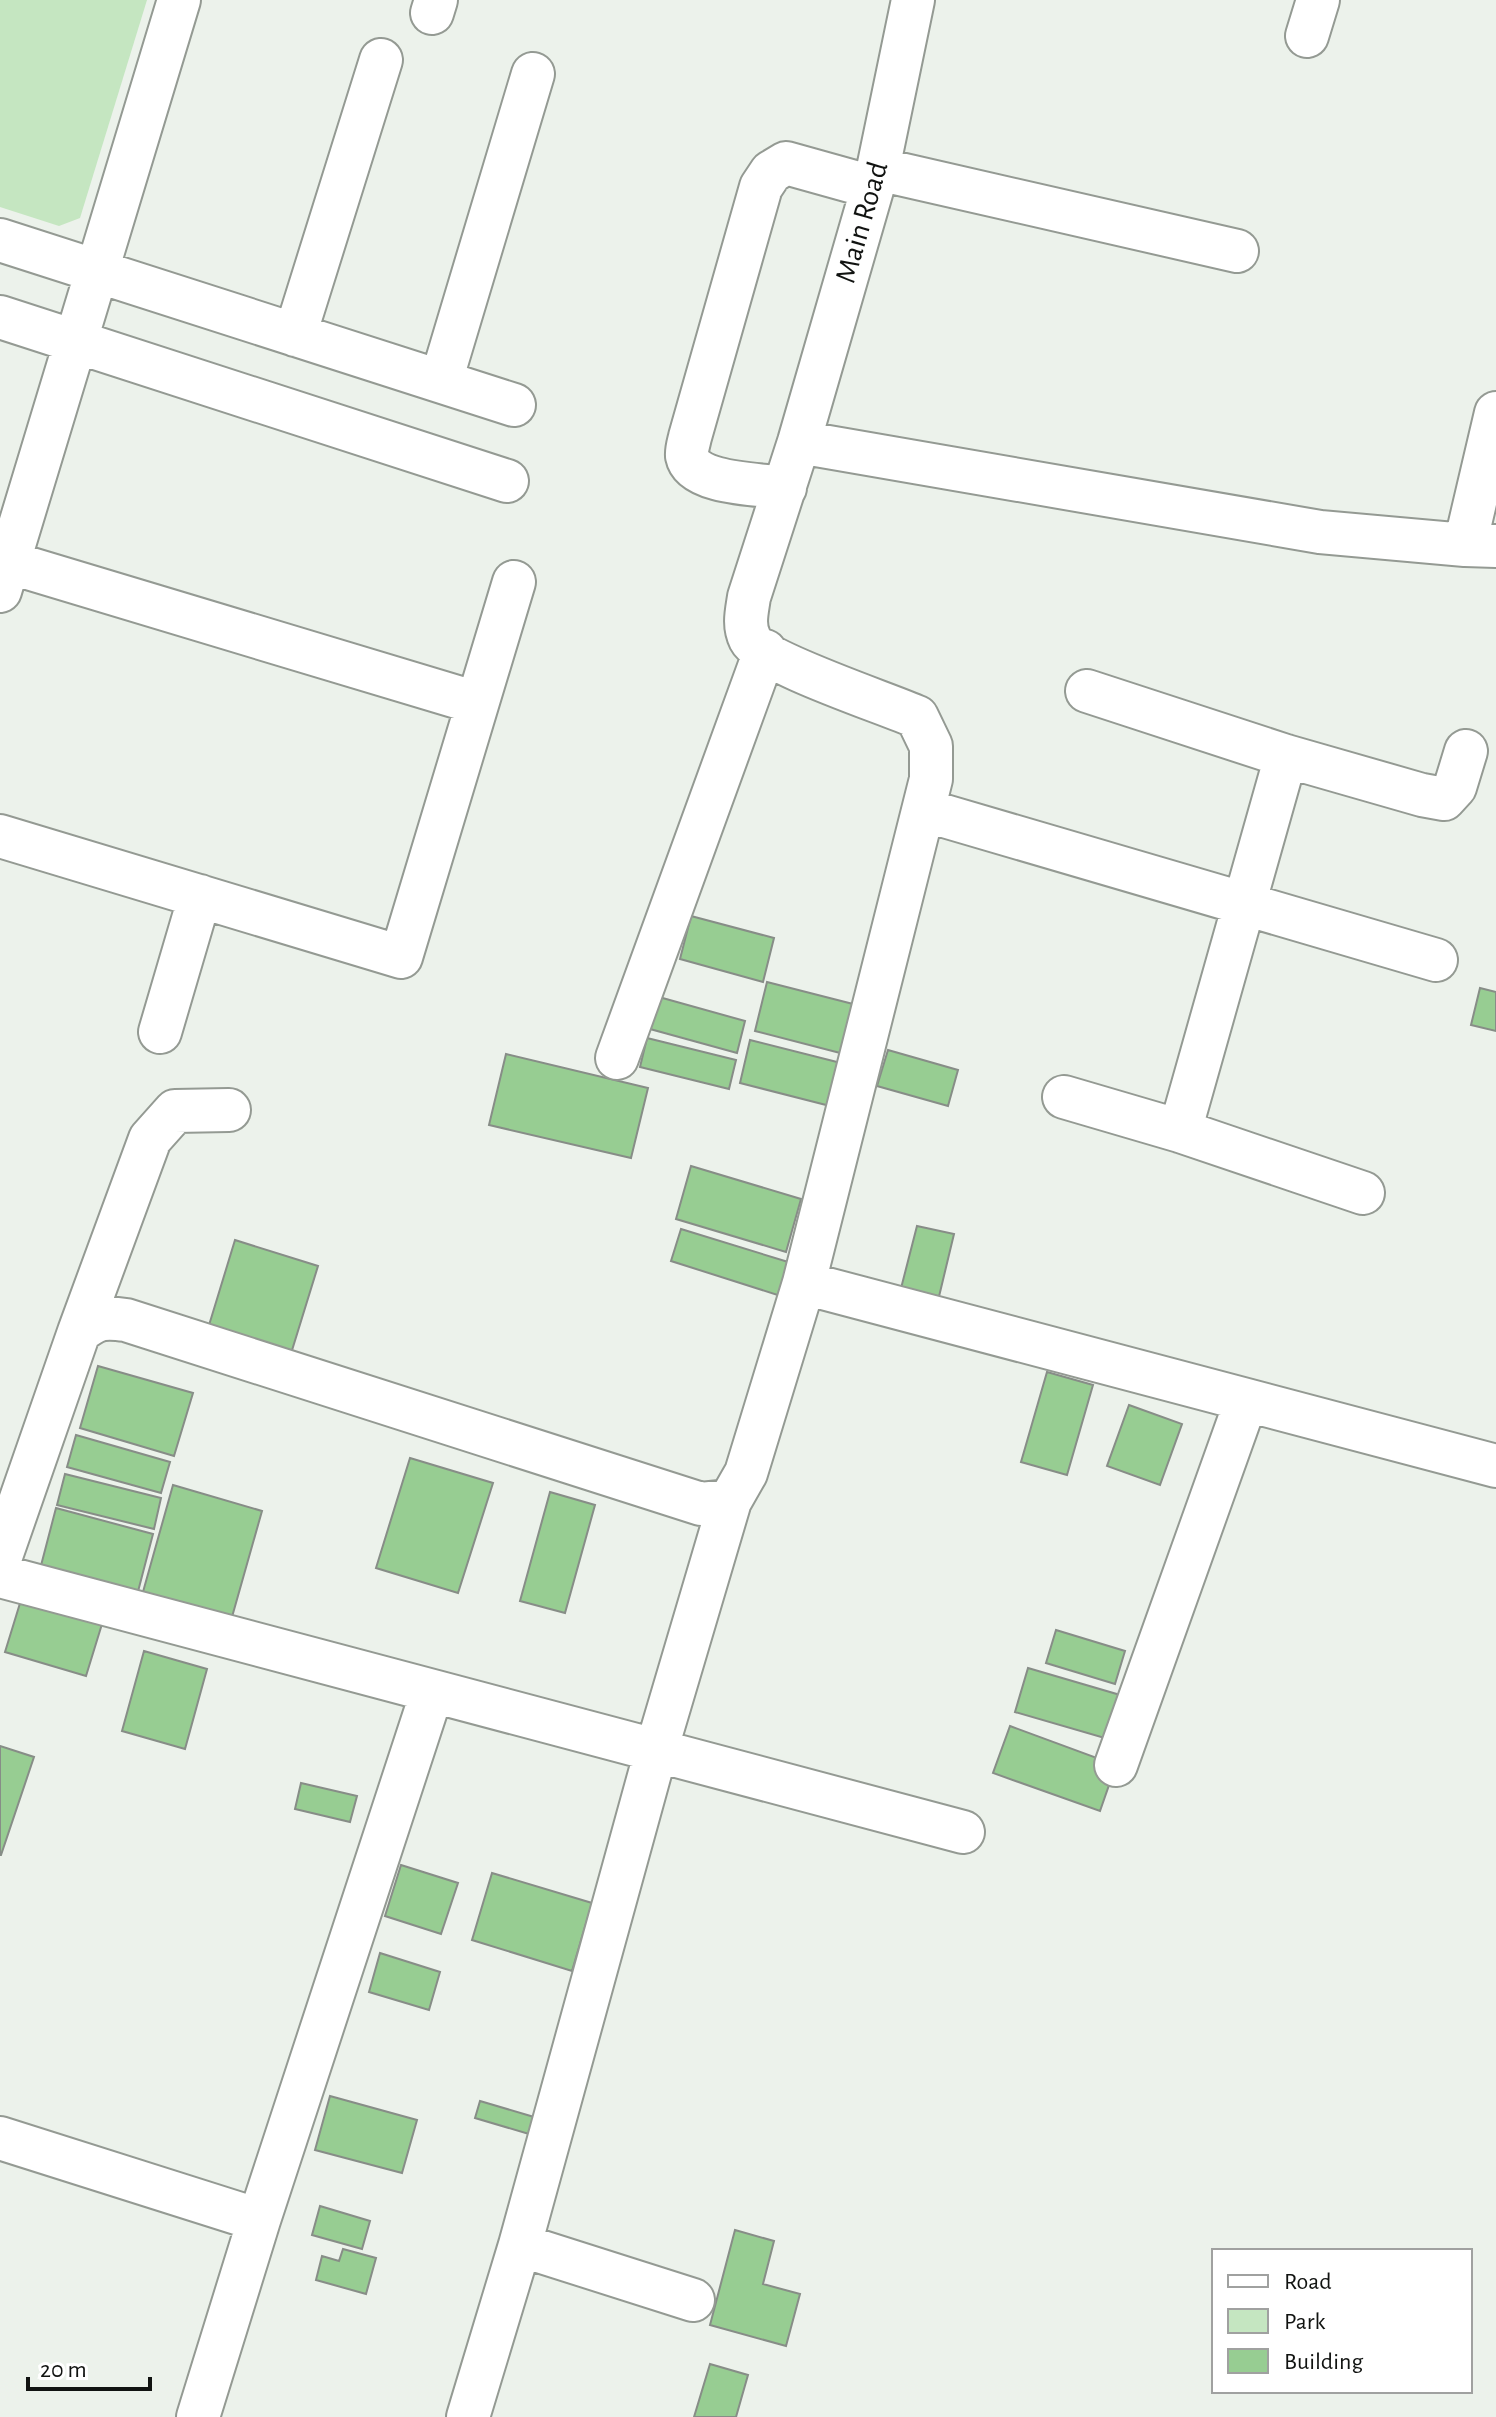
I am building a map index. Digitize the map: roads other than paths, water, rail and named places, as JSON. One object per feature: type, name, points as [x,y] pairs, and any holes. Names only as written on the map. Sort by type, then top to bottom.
[{"type":"street","points":[[179,0],[4,576],[477,703]]},
{"type":"street","name":"Main Road","points":[[765,651],[751,642],[745,623],[749,597],[799,442],[875,178],[913,0]]},
{"type":"street","points":[[295,335],[381,60]]},
{"type":"street","points":[[441,381],[533,74]]},
{"type":"street","points":[[785,488],[707,477],[693,469],[687,455],[761,187],[771,172],[786,163],[1237,251]]},
{"type":"street","points":[[0,240],[514,405]]},
{"type":"street","points":[[0,317],[507,481]]},
{"type":"street","points":[[799,442],[1320,532],[1480,545],[1496,413]]},
{"type":"street","points":[[0,836],[401,957],[514,582]]},
{"type":"street","points":[[468,2417],[520,2245],[656,1751],[730,1501],[746,1473],[804,1283],[931,779],[931,746],[917,717],[783,664],[765,651],[617,1058]]},
{"type":"street","points":[[1087,691],[1286,756],[1444,799],[1455,787],[1466,751]]},
{"type":"street","points":[[1180,1131],[1286,756]]},
{"type":"street","points":[[924,810],[1436,960]]},
{"type":"street","points":[[160,1032],[200,896]]},
{"type":"street","points":[[1064,1097],[1180,1131],[1363,1193]]},
{"type":"street","points":[[0,1559],[150,1139],[175,1111],[229,1110]]},
{"type":"street","points":[[804,1283],[1496,1466]]},
{"type":"street","points":[[79,1332],[105,1317],[126,1320],[701,1504],[730,1501]]},
{"type":"street","points":[[1116,1765],[1246,1401]]},
{"type":"street","points":[[0,1576],[963,1832]]},
{"type":"street","points":[[198,2417],[259,2220],[432,1692]]},
{"type":"street","points":[[0,2138],[259,2220]]},
{"type":"street","points":[[520,2245],[693,2300]]}]
